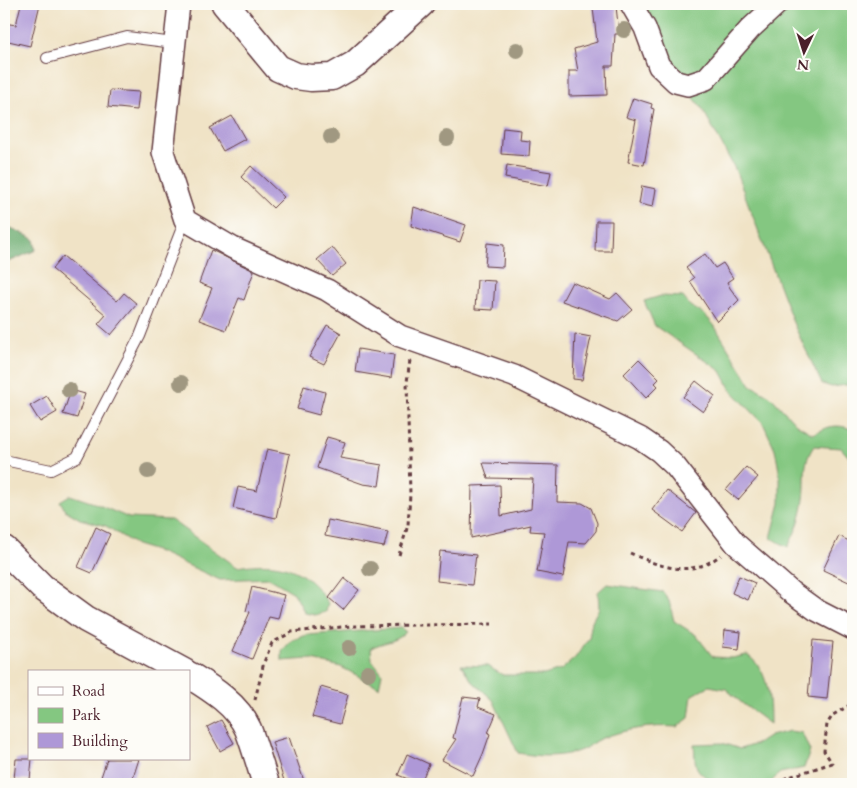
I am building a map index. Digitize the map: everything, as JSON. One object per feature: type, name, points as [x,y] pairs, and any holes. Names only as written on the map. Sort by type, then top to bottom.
[{"type":"street","points":[[179,4],[163,152],[185,220],[232,248],[326,290],[400,336],[514,376],[640,438],[659,451],[675,466],[736,544],[810,606],[853,629]]},
{"type":"street","points":[[225,4],[278,68],[296,76],[311,78],[332,77],[355,64],[422,4]]},
{"type":"street","points":[[631,4],[645,28],[659,66],[676,82],[688,85],[706,79],[750,29],[777,4]]},
{"type":"street","points":[[4,549],[42,587],[86,619],[180,670]]},
{"type":"street","points":[[190,676],[215,691],[236,712],[247,727],[266,784]]},
{"type":"lane","points":[[48,58],[126,36],[174,43]]},
{"type":"lane","points":[[4,460],[51,470],[77,457],[140,336],[185,220]]},
{"type":"path","points":[[399,555],[408,525],[410,494],[407,382],[410,361],[418,342]]},
{"type":"path","points":[[630,553],[654,564],[685,570],[711,562],[736,544]]},
{"type":"path","points":[[236,712],[248,709],[255,701],[264,662],[272,642],[292,632],[351,626],[492,624]]},
{"type":"path","points":[[777,784],[786,778],[832,763],[824,751],[826,724],[833,715],[852,703]]},
{"type":"green space","points":[[646,4],[853,4],[853,384],[832,387],[822,384],[794,325],[735,169],[702,108],[678,78],[648,19]]},
{"type":"green space","points":[[9,227],[34,239],[36,250],[4,264],[4,230]]},
{"type":"green space","points":[[661,296],[683,297],[690,306],[704,314],[714,325],[751,385],[770,396],[796,424],[813,434],[831,427],[841,426],[851,429],[853,434],[853,462],[841,448],[814,446],[810,453],[805,472],[802,512],[788,547],[771,538],[780,503],[780,476],[775,449],[763,423],[731,390],[721,371],[655,326],[644,301]]},
{"type":"green space","points":[[70,495],[129,518],[171,520],[237,567],[265,564],[289,568],[310,581],[319,591],[328,603],[326,612],[315,615],[305,613],[294,593],[269,578],[220,580],[159,552],[136,545],[106,526],[80,519],[65,510],[60,501]]},
{"type":"green space","points":[[607,584],[663,592],[669,601],[674,621],[696,635],[713,657],[732,658],[747,655],[754,661],[760,668],[767,685],[770,724],[726,689],[709,686],[692,695],[689,718],[677,727],[648,727],[628,730],[598,740],[584,749],[568,754],[543,756],[518,753],[493,700],[472,681],[461,665],[487,666],[503,675],[544,675],[561,670],[575,658],[589,638],[592,621],[599,608],[598,592]]},
{"type":"green space","points":[[401,628],[406,632],[402,636],[371,648],[372,660],[382,673],[379,687],[341,667],[308,659],[282,661],[282,651],[292,640],[307,635]]},
{"type":"green space","points":[[790,731],[802,733],[810,751],[804,768],[780,773],[769,784],[728,784],[719,782],[702,774],[697,768],[694,744],[722,743],[740,749],[759,743],[770,736]]},
{"type":"building","points":[[21,4],[40,4],[30,46],[4,40],[4,23],[16,25]]},
{"type":"building","points":[[616,6],[619,34],[615,34],[613,66],[606,66],[607,95],[569,96],[569,71],[578,71],[574,49],[597,42],[593,8]]},
{"type":"building","points":[[110,90],[139,92],[137,110],[108,107]]},
{"type":"building","points":[[633,98],[652,104],[651,108],[654,109],[644,165],[628,162],[636,120],[626,117]]},
{"type":"building","points":[[232,116],[245,139],[223,151],[210,128]]},
{"type":"building","points":[[503,128],[521,130],[520,140],[530,141],[529,156],[501,154]]},
{"type":"building","points":[[507,165],[551,172],[548,186],[505,178]]},
{"type":"building","points":[[251,166],[284,197],[273,208],[241,177]]},
{"type":"building","points":[[642,186],[656,189],[653,207],[639,204]]},
{"type":"building","points":[[414,207],[466,225],[460,242],[411,226]]},
{"type":"building","points":[[596,221],[612,221],[611,251],[595,251]]},
{"type":"building","points":[[487,243],[504,245],[503,267],[485,266]]},
{"type":"building","points":[[332,247],[346,264],[332,276],[317,260]]},
{"type":"building","points":[[211,250],[254,271],[244,300],[239,298],[226,330],[199,320],[212,288],[199,283]]},
{"type":"building","points":[[705,254],[715,268],[723,263],[733,278],[727,282],[739,300],[717,322],[690,281],[694,278],[686,268]]},
{"type":"building","points":[[63,256],[117,301],[124,293],[137,304],[111,335],[98,324],[106,315],[52,269]]},
{"type":"building","points":[[477,280],[495,281],[493,310],[475,309]]},
{"type":"building","points":[[572,282],[610,299],[617,293],[632,309],[618,321],[562,301]]},
{"type":"building","points":[[327,325],[341,333],[324,364],[309,357]]},
{"type":"building","points":[[575,334],[591,337],[582,380],[573,379]]},
{"type":"building","points":[[358,349],[394,355],[391,378],[355,372]]},
{"type":"building","points":[[639,359],[659,379],[655,383],[658,386],[646,398],[624,374]]},
{"type":"building","points":[[696,381],[715,396],[703,412],[683,397]]},
{"type":"building","points":[[304,386],[325,392],[319,415],[297,409]]},
{"type":"building","points":[[71,390],[85,394],[77,418],[63,414]]},
{"type":"building","points":[[47,396],[57,412],[40,422],[30,406]]},
{"type":"building","points":[[327,437],[345,442],[340,458],[382,465],[379,486],[363,484],[317,468]]},
{"type":"building","points":[[267,449],[290,454],[276,518],[233,508],[238,487],[257,491]]},
{"type":"building","points":[[483,463],[558,465],[557,502],[582,503],[591,508],[597,523],[596,531],[586,543],[569,542],[563,577],[537,572],[544,532],[530,531],[531,525],[471,538],[472,486],[500,485],[501,516],[531,509],[533,479],[488,478]]},
{"type":"building","points":[[746,467],[758,477],[738,500],[726,490]]},
{"type":"building","points":[[667,490],[696,513],[682,532],[652,510]]},
{"type":"building","points":[[328,520],[388,532],[384,547],[325,536]]},
{"type":"building","points":[[96,527],[110,534],[92,573],[78,567]]},
{"type":"building","points":[[839,536],[853,543],[853,584],[823,570]]},
{"type":"building","points":[[440,551],[476,555],[472,585],[437,581]]},
{"type":"building","points":[[739,576],[755,583],[748,600],[732,593]]},
{"type":"building","points":[[344,578],[359,590],[343,610],[329,598]]},
{"type":"building","points":[[252,587],[284,595],[278,619],[269,617],[252,659],[233,651],[250,612],[246,611]]},
{"type":"building","points":[[725,630],[741,632],[739,649],[723,647]]},
{"type":"building","points":[[813,640],[833,642],[827,699],[808,697]]},
{"type":"building","points":[[321,687],[348,695],[340,724],[312,717]]},
{"type":"building","points":[[463,697],[480,699],[478,707],[496,714],[488,733],[490,734],[483,754],[473,776],[442,760],[456,739],[453,738]]},
{"type":"building","points":[[221,720],[234,743],[220,751],[207,727]]},
{"type":"building","points":[[289,737],[305,784],[285,784],[272,742]]},
{"type":"building","points":[[407,754],[429,764],[420,784],[398,775]]},
{"type":"building","points":[[16,759],[32,760],[30,780],[14,779]]},
{"type":"building","points":[[107,760],[139,760],[131,784],[101,777]]}]
